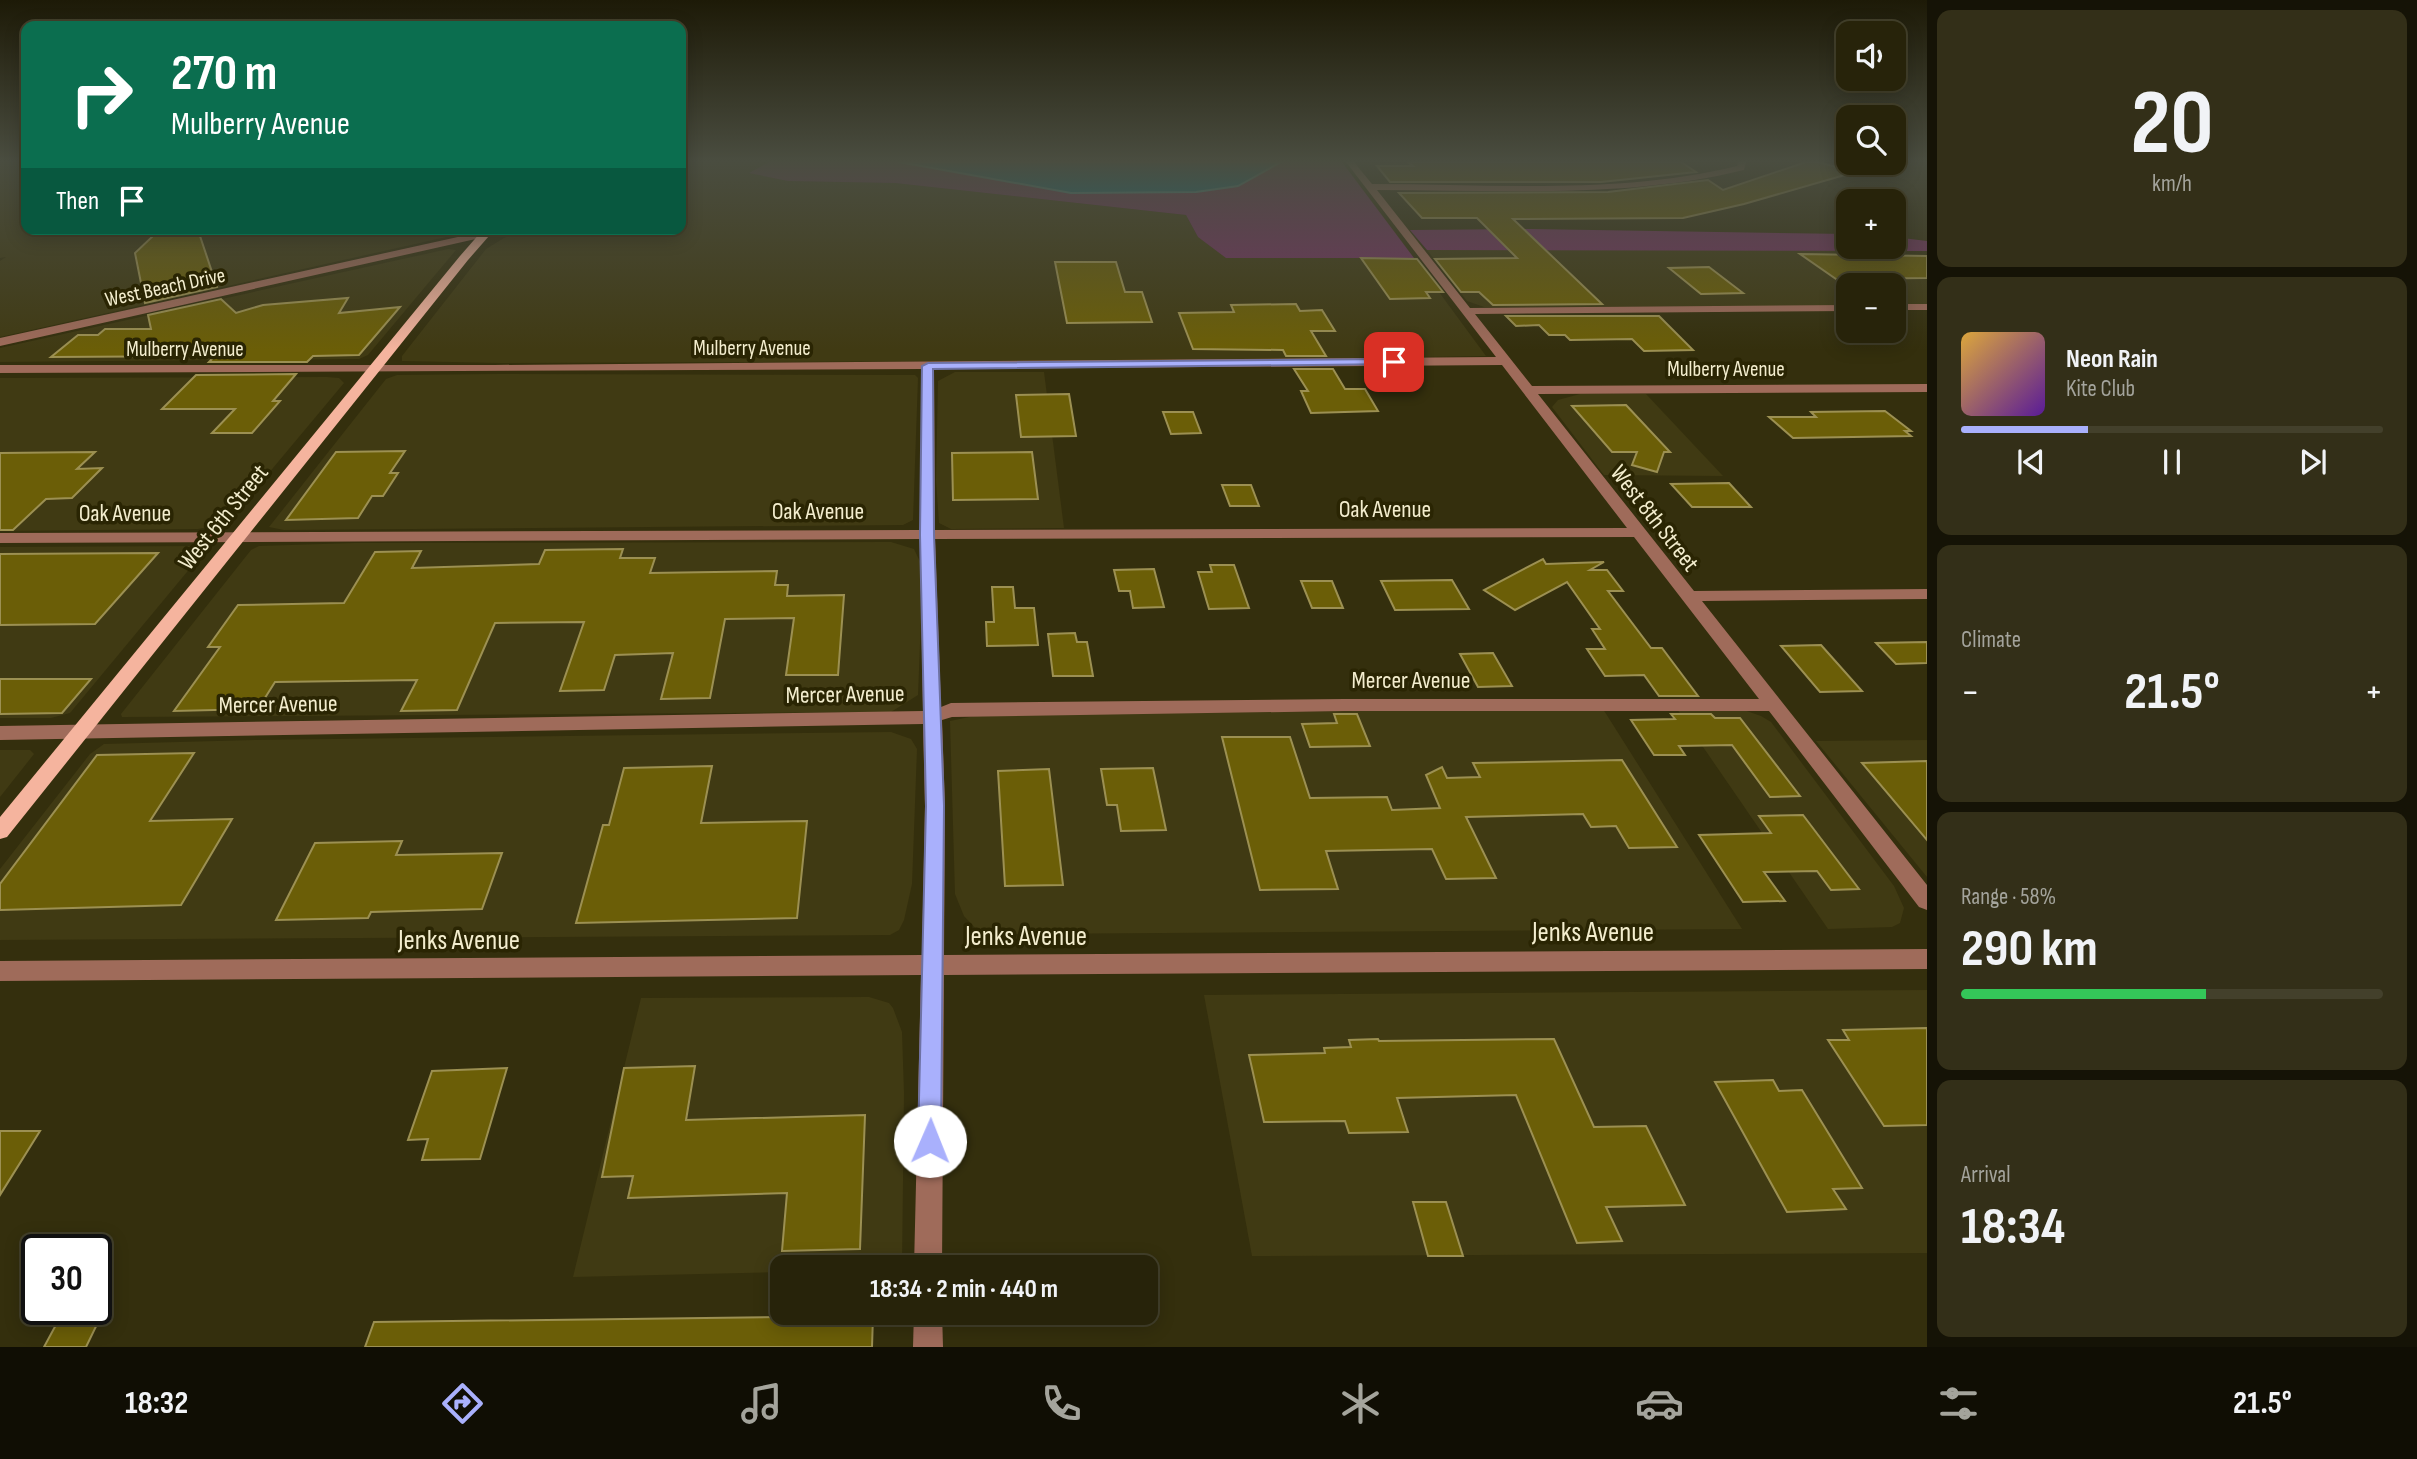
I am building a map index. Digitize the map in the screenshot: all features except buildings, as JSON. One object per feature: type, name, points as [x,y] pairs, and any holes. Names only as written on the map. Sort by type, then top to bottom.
[{"type":"main road","name":"West 6th Street","points":[[0,831],[484,235]]},
{"type":"street","name":"West 8th Street","points":[[1398,225],[1927,901]]},
{"type":"street","name":"West Beach Drive","points":[[0,342],[481,235]]},
{"type":"street","points":[[1906,307],[1927,307]]},
{"type":"street","points":[[1465,312],[1836,308]]},
{"type":"street","name":"Mulberry Avenue","points":[[0,369],[1504,361]]},
{"type":"street","points":[[928,366],[927,535],[935,806],[928,1255]]},
{"type":"street","name":"Mulberry Avenue","points":[[1526,390],[1927,388]]},
{"type":"street","name":"Oak Avenue","points":[[0,538],[1637,532]]},
{"type":"street","points":[[1687,596],[1927,594]]},
{"type":"street","name":"Mercer Avenue","points":[[0,733],[932,717],[951,710],[1345,705],[1773,705]]},
{"type":"street","name":"Jenks Avenue","points":[[0,971],[1927,958]]},
{"type":"street","points":[[928,1325],[928,1347]]},
{"type":"shaded area","points":[[0,225],[21,225],[21,235],[455,235],[0,337],[0,261],[6,257],[0,258]]},
{"type":"shaded area","points":[[686,225],[1191,225],[1198,237],[1227,258],[1414,258],[1486,356],[1210,360],[500,363],[402,361],[402,356],[486,249],[512,235],[686,235]]},
{"type":"shaded area","points":[[1191,225],[1389,225],[1414,258],[1226,258],[1198,237]]},
{"type":"shaded area","points":[[1410,230],[1836,234],[1836,251],[1427,250]]},
{"type":"shaded area","points":[[1906,238],[1927,241],[1927,251],[1906,251]]},
{"type":"shaded area","points":[[1836,247],[1836,259],[1906,259],[1906,255],[1927,255],[1927,306],[1906,306],[1906,273],[1836,273],[1836,306],[1484,307],[1467,301],[1427,250]]},
{"type":"shaded area","points":[[448,249],[456,250],[368,355],[359,359],[0,362],[0,348]]},
{"type":"shaded area","points":[[955,372],[1044,372],[1064,528],[951,529],[939,523],[936,480],[938,381]]},
{"type":"shaded area","points":[[397,375],[915,375],[918,378],[913,520],[903,525],[284,530],[269,527],[386,379]]},
{"type":"shaded area","points":[[0,378],[339,378],[344,383],[227,523],[198,529],[0,531]]},
{"type":"shaded area","points":[[1580,394],[1646,394],[1723,476],[1604,475],[1552,407],[1558,400]]},
{"type":"shaded area","points":[[891,542],[914,549],[923,568],[918,695],[891,712],[122,717],[121,714],[251,550],[259,546],[354,543]]},
{"type":"shaded area","points":[[202,546],[206,549],[70,713],[51,718],[0,718],[0,547]]},
{"type":"shaded area","points":[[1603,709],[1742,929],[1001,934],[976,929],[964,916],[955,894],[950,721],[984,714]]},
{"type":"shaded area","points":[[1677,709],[1741,709],[1771,722],[1894,886],[1904,908],[1900,923],[1892,927],[1828,929]]},
{"type":"shaded area","points":[[891,732],[911,739],[917,749],[912,884],[904,920],[899,930],[890,935],[0,940],[0,869],[90,754],[104,744]]},
{"type":"shaded area","points":[[1927,740],[1927,877],[1816,741]]},
{"type":"shaded area","points":[[0,750],[30,750],[34,754],[0,797]]},
{"type":"shaded area","points":[[1927,990],[1927,1253],[1252,1256],[1204,995]]},
{"type":"shaded area","points":[[869,997],[889,1003],[902,1032],[902,1255],[770,1255],[770,1272],[573,1277],[641,998]]},
{"type":"route","points":[[930,1141],[935,806],[927,535],[928,366],[1394,362]]}]
